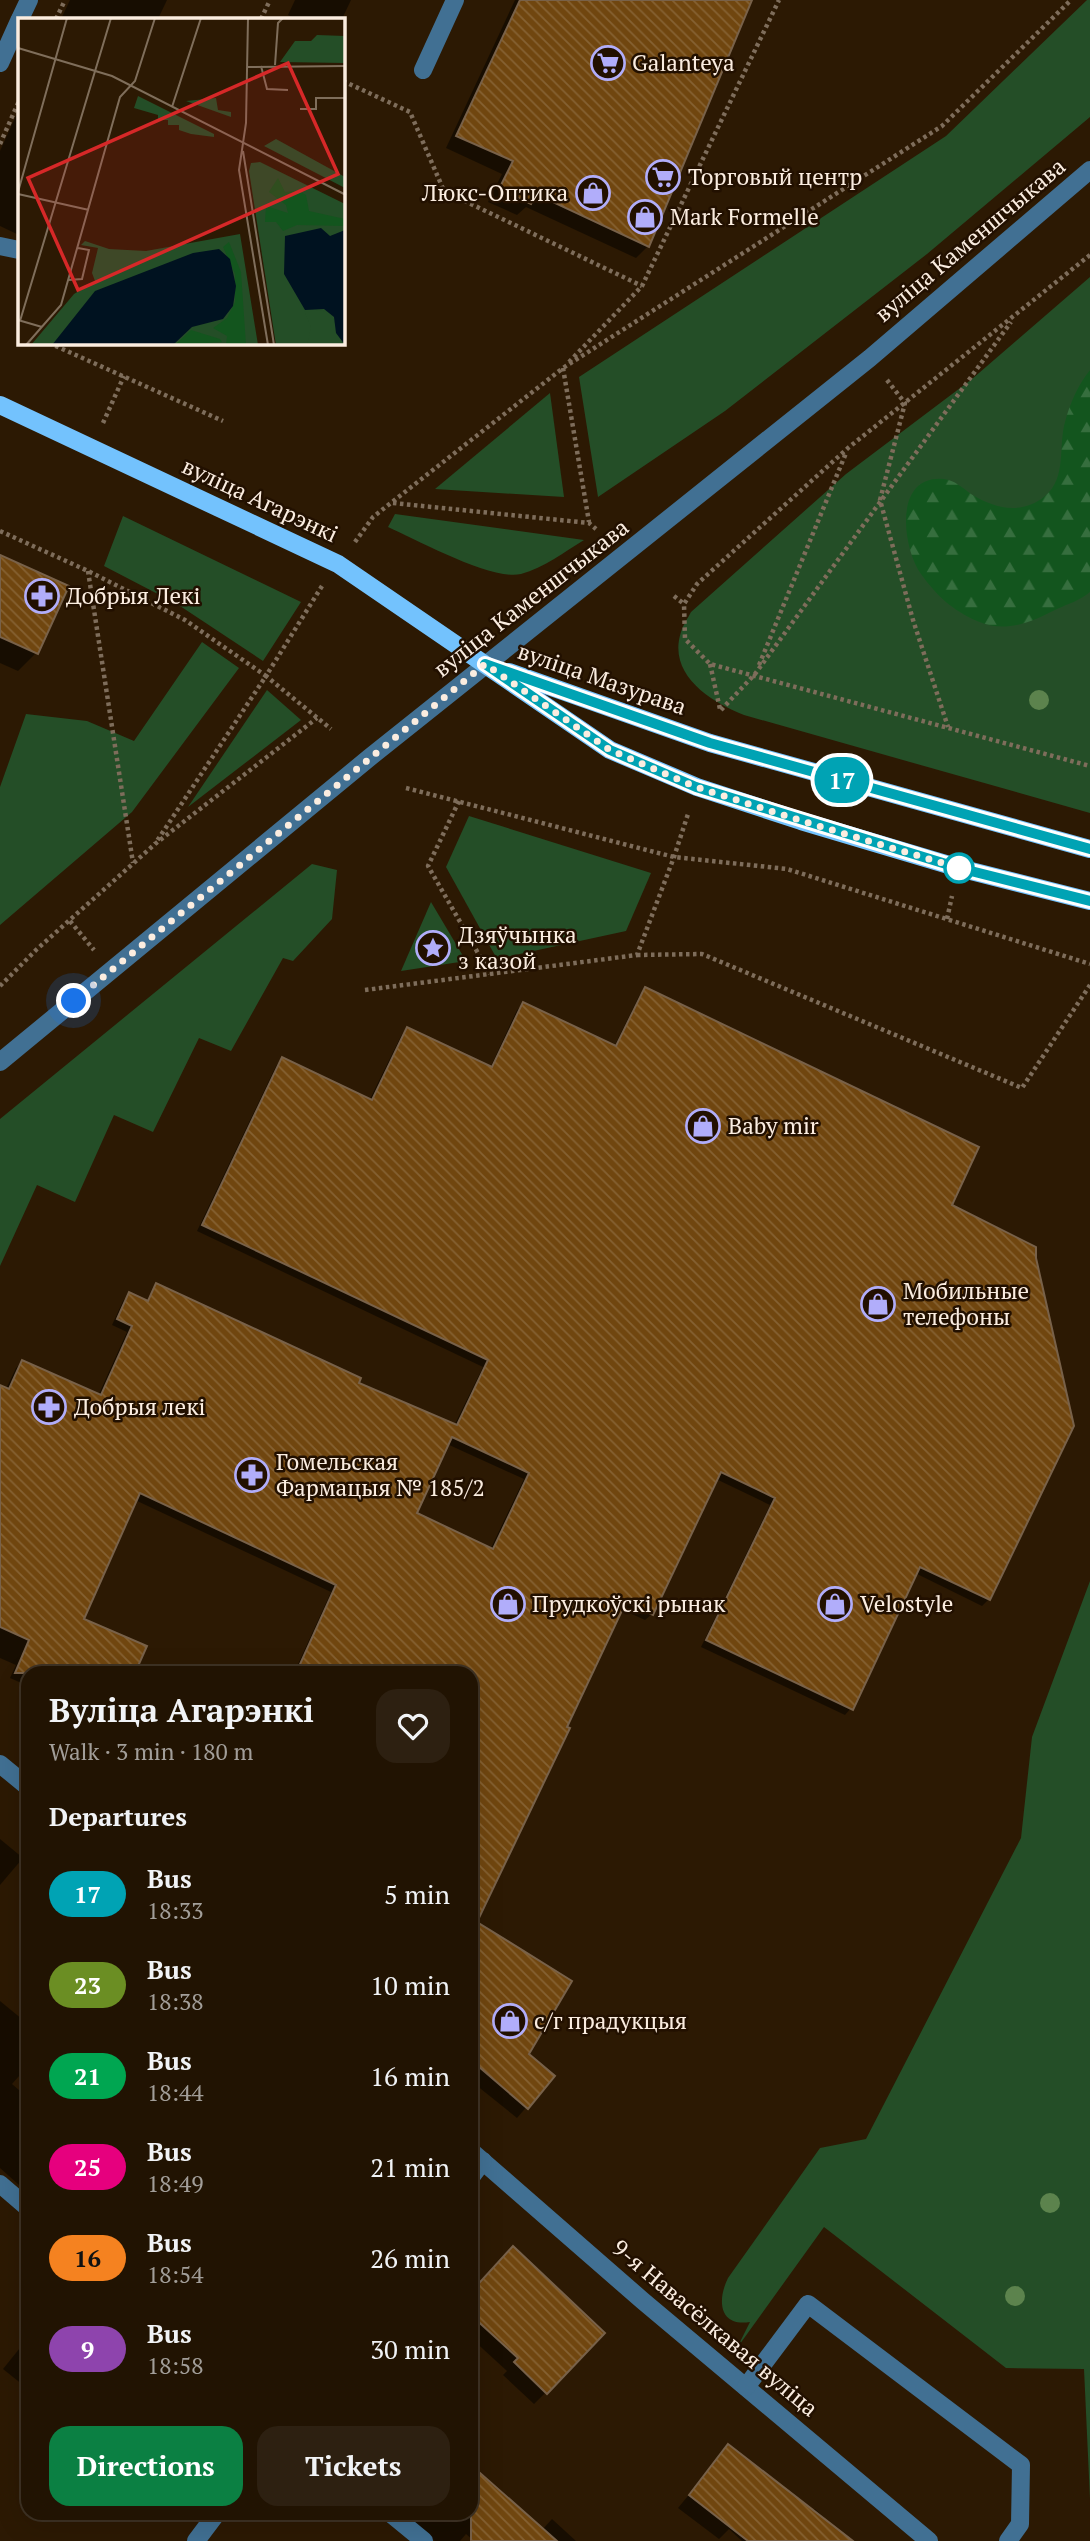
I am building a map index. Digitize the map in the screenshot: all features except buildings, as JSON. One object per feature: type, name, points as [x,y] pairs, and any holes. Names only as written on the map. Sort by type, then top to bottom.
[{"type":"main road","name":"вуліца Агарэнкі","points":[[0,405],[338,564],[485,664]]},
{"type":"main road","name":"вуліца Мазурава","points":[[485,664],[710,743],[1090,849]]},
{"type":"main road","name":"вуліца Мазурава","points":[[485,664],[610,750],[696,787],[959,868],[1090,901]]},
{"type":"street","points":[[21,18],[29,0]]},
{"type":"street","points":[[423,71],[455,0]]},
{"type":"street","points":[[0,63],[18,24]]},
{"type":"street","name":"вуліца Каменшчыкава","points":[[0,1062],[485,664],[626,555],[870,358],[1090,170]]},
{"type":"street","points":[[0,246],[18,250]]},
{"type":"street","points":[[0,1764],[21,1781]]},
{"type":"street","name":"9-я Навасёлкавая вуліца","points":[[478,2157],[929,2541]]},
{"type":"street","points":[[0,2184],[21,2202]]},
{"type":"street","points":[[746,2387],[808,2305],[1021,2465],[1020,2524],[1008,2541]]},
{"type":"street","points":[[196,2541],[212,2520]]},
{"type":"street","points":[[398,2520],[424,2541]]},
{"type":"path","points":[[56,18],[65,0]]},
{"type":"path","points":[[261,18],[270,0]]},
{"type":"path","points":[[563,368],[642,286],[779,0]]},
{"type":"path","points":[[373,517],[563,368],[942,126],[1071,0]]},
{"type":"path","points":[[345,82],[411,112],[444,191],[642,286]]},
{"type":"path","points":[[0,144],[18,103]]},
{"type":"path","points":[[1090,254],[848,449],[697,584],[684,604],[685,639],[710,664],[1090,766]]},
{"type":"path","points":[[710,664],[720,710],[755,674],[1015,316]]},
{"type":"path","points":[[54,345],[223,421]]},
{"type":"path","points":[[563,368],[589,523]]},
{"type":"path","points":[[92,447],[124,376]]},
{"type":"path","points":[[905,403],[880,500],[913,620],[948,728]]},
{"type":"path","points":[[755,674],[848,449]]},
{"type":"path","points":[[392,503],[589,523],[596,529]]},
{"type":"path","points":[[0,531],[88,571],[184,620],[266,676],[331,729]]},
{"type":"path","points":[[88,571],[133,864]]},
{"type":"path","points":[[674,596],[684,604]]},
{"type":"path","points":[[155,844],[266,676],[310,603]]},
{"type":"path","points":[[0,986],[36,950],[155,844],[317,718]]},
{"type":"path","points":[[406,788],[674,857],[787,869],[1090,964]]},
{"type":"path","points":[[458,801],[428,866],[490,974]]},
{"type":"path","points":[[637,955],[688,814]]},
{"type":"path","points":[[365,990],[637,955],[702,954],[1022,1088],[1090,985]]},
{"type":"green space","points":[[1090,0],[1090,117],[927,254],[725,411],[598,497],[579,377],[946,136]]},
{"type":"green space","points":[[1090,277],[1090,813],[744,715],[718,703],[695,685],[680,661],[678,647],[682,629],[691,612],[846,474],[972,379]]},
{"type":"green space","points":[[1090,370],[1090,592],[1074,602],[1018,625],[998,626],[977,621],[946,602],[914,562],[906,531],[909,500],[916,488],[928,481],[944,479],[980,499],[1008,508],[1027,506],[1045,496],[1052,489],[1059,471],[1063,431],[1069,408]]},
{"type":"green space","points":[[550,393],[564,497],[435,489]]},
{"type":"green space","points":[[395,514],[584,540],[538,568],[508,575],[454,558],[388,527]]},
{"type":"green space","points":[[123,516],[301,602],[263,661],[177,604],[104,566]]},
{"type":"green space","points":[[202,642],[239,668],[132,812],[0,925],[0,787],[26,714],[87,721],[134,741]]},
{"type":"green space","points":[[267,690],[301,720],[188,807]]},
{"type":"green space","points":[[469,816],[651,873],[626,931],[497,959],[446,867]]},
{"type":"green space","points":[[312,864],[337,870],[332,919],[293,961],[283,958],[231,1051],[199,1038],[153,1132],[114,1115],[75,1202],[37,1185],[0,1266],[0,1119]]},
{"type":"green space","points":[[431,902],[466,961],[401,971]]},
{"type":"green space","points":[[1090,1581],[1090,2499],[1084,2369],[1006,2368],[824,2227],[737,2348],[750,2322],[732,2320],[727,2316],[723,2310],[722,2295],[728,2278],[820,2148],[866,2139],[1021,1838],[1032,1737]]},
{"type":"bus line","name":"17","points":[[1090,849],[710,743],[485,664],[610,750],[696,787],[959,868],[1090,901]]},
{"type":"place","name":"Galanteya","points":[[608,63]]},
{"type":"place","name":"Торговый центр","points":[[663,177]]},
{"type":"place","name":"Люкс-Оптика","points":[[593,193]]},
{"type":"place","name":"Mark Formelle","points":[[645,217]]},
{"type":"place","name":"Добрыя Лекі","points":[[42,596]]},
{"type":"place","name":"Дзяўчынка з казой","points":[[433,948]]},
{"type":"place","name":"Baby mir","points":[[703,1126]]},
{"type":"place","name":"Мобильные телефоны","points":[[878,1304]]},
{"type":"place","name":"Добрыя лекі","points":[[49,1407]]},
{"type":"place","name":"Гомельская Фармацыя № 185/2","points":[[252,1475]]},
{"type":"place","name":"Прудкоўскі рынак","points":[[508,1604]]},
{"type":"place","name":"Velostyle","points":[[835,1604]]},
{"type":"place","name":"с/г прадукцыя","points":[[510,2021]]},
{"type":"route","points":[[74,1001],[485,664],[610,750],[696,787],[959,868]]}]
